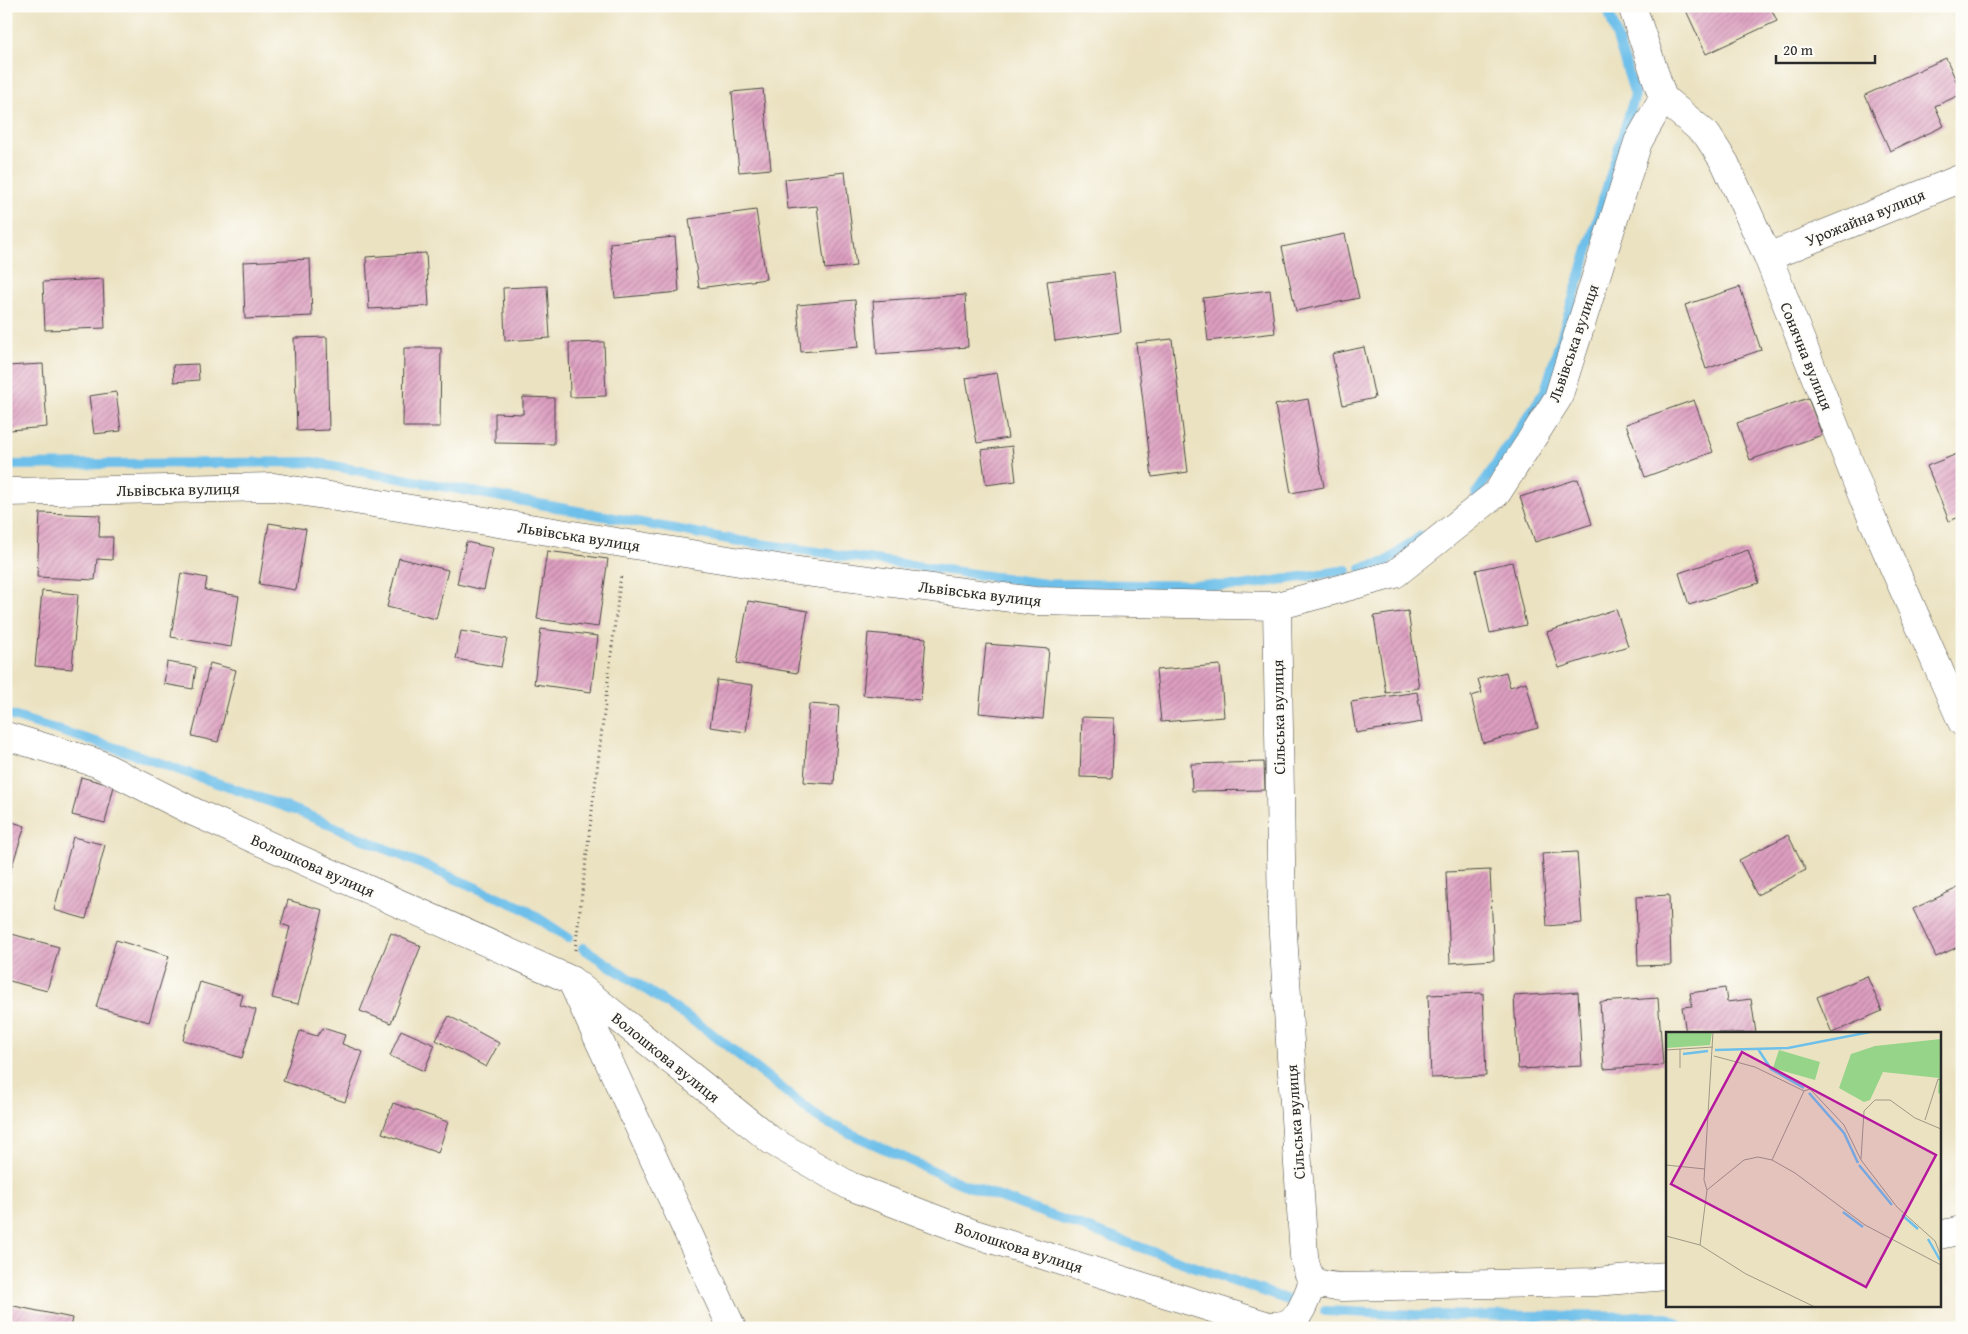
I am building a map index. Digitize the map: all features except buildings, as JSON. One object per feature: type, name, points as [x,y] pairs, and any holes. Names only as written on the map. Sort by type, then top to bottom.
[{"type":"street","points":[[1632,6],[1663,98]]},
{"type":"street","name":"Сонячна вулиця","points":[[1663,98],[1707,135],[1725,163],[1768,257],[1862,495],[1962,722]]},
{"type":"street","name":"Львівська вулиця","points":[[6,492],[274,487],[790,570],[1034,600],[1277,606],[1395,574],[1497,493],[1558,398],[1638,142],[1663,98]]},
{"type":"street","name":"Урожайна вулиця","points":[[1768,257],[1962,178]]},
{"type":"street","name":"Сільська вулиця","points":[[1277,606],[1282,919],[1304,1256],[1307,1273],[1313,1282]]},
{"type":"street","name":"Волошкова вулиця","points":[[6,736],[96,763],[203,816],[571,980],[772,1141],[850,1186],[972,1233],[1269,1326],[1283,1327],[1296,1320],[1313,1282]]},
{"type":"street","points":[[571,980],[732,1328]]},
{"type":"street","points":[[1940,1234],[1962,1230]]},
{"type":"street","points":[[1313,1282],[1324,1285],[1352,1286],[1595,1282],[1666,1276]]},
{"type":"path","points":[[571,980],[624,543]]},
{"type":"waterway","points":[[1476,494],[1545,391],[1635,95],[1607,6]]},
{"type":"waterway","points":[[6,465],[312,462],[739,541],[1046,584],[1241,586],[1347,570]]},
{"type":"waterway","points":[[1361,568],[1386,562],[1421,536]]},
{"type":"waterway","points":[[6,714],[122,750],[300,812],[523,908],[568,938]]},
{"type":"waterway","points":[[583,948],[707,1030],[823,1121],[960,1183],[1291,1301]]},
{"type":"waterway","points":[[1325,1311],[1415,1315],[1666,1317],[1684,1328]]}]
